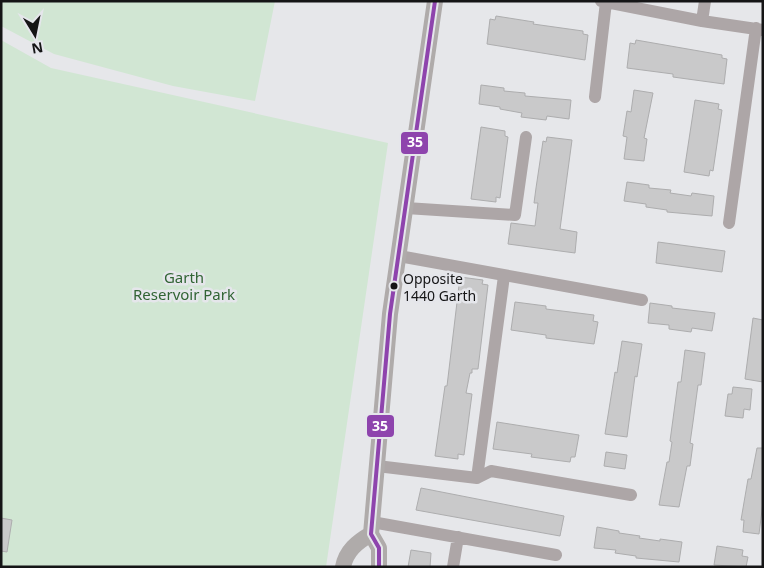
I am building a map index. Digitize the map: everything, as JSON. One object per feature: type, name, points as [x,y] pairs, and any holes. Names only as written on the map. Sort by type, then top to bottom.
[{"type":"main road","points":[[379,567],[379,548],[371,528],[390,314],[435,1]]},
{"type":"main road","points":[[343,567],[345,558],[371,528]]},
{"type":"street","points":[[702,21],[705,1]]},
{"type":"street","points":[[595,97],[603,2],[702,21],[759,29],[729,223]]},
{"type":"street","points":[[406,208],[515,216],[526,136]]},
{"type":"street","points":[[398,256],[642,300]]},
{"type":"street","points":[[477,478],[504,276]]},
{"type":"street","points":[[377,466],[477,478],[491,471],[630,495]]},
{"type":"street","points":[[371,528],[458,537],[556,555]]},
{"type":"street","points":[[453,567],[458,537]]},
{"type":"green space","points":[[1,1],[275,1],[255,101],[173,86],[54,54],[1,26]]},
{"type":"green space","name":"Garth Reservoir Park","points":[[1,40],[51,68],[388,143],[326,567],[1,567]]},
{"type":"building","points":[[496,16],[534,22],[533,24],[583,31],[583,34],[588,35],[585,60],[487,44],[490,19],[495,20]]},
{"type":"building","points":[[636,40],[722,55],[722,58],[727,59],[724,84],[673,77],[673,74],[627,68],[630,43],[635,44]]},
{"type":"building","points":[[481,85],[504,88],[504,91],[525,93],[525,96],[571,100],[569,119],[547,116],[546,120],[521,117],[522,113],[479,104]]},
{"type":"building","points":[[634,90],[653,93],[644,138],[647,139],[644,161],[624,159],[627,137],[623,136],[627,111],[631,112]]},
{"type":"building","points":[[695,100],[719,104],[718,109],[722,110],[713,171],[710,170],[709,176],[684,172]]},
{"type":"building","points":[[481,127],[505,131],[505,136],[508,137],[500,198],[496,197],[496,202],[471,199]]},
{"type":"building","points":[[547,137],[572,140],[560,229],[577,232],[575,253],[508,244],[511,223],[535,226],[538,203],[534,203],[536,188],[543,141],[546,142]]},
{"type":"building","points":[[627,182],[649,185],[649,188],[671,190],[670,193],[691,196],[692,193],[714,196],[712,216],[667,212],[667,210],[646,207],[646,204],[624,201]]},
{"type":"building","points":[[658,242],[725,251],[722,272],[656,263]]},
{"type":"building","points":[[460,277],[483,280],[482,284],[488,285],[478,369],[472,369],[472,373],[470,373],[466,393],[472,394],[464,455],[458,454],[458,459],[435,456],[445,386],[447,386]]},
{"type":"building","points":[[515,302],[546,306],[546,309],[594,315],[593,321],[598,322],[594,344],[546,338],[546,335],[511,330]]},
{"type":"building","points":[[650,303],[672,306],[672,308],[715,313],[712,331],[692,328],[691,332],[669,329],[669,325],[648,323]]},
{"type":"building","points":[[753,318],[763,320],[763,382],[745,379]]},
{"type":"building","points":[[622,341],[642,344],[637,377],[635,376],[627,437],[605,434]]},
{"type":"building","points":[[685,350],[705,353],[701,385],[698,385],[690,443],[693,444],[690,466],[687,466],[679,507],[659,505],[667,462],[669,462],[678,382],[681,382]]},
{"type":"building","points":[[733,387],[752,389],[750,410],[744,409],[743,418],[725,416],[728,394],[732,394]]},
{"type":"building","points":[[497,422],[579,435],[575,457],[571,457],[570,462],[531,457],[532,454],[493,449]]},
{"type":"building","points":[[757,448],[763,448],[763,502],[759,534],[743,532],[744,520],[741,520],[748,479],[751,479]]},
{"type":"building","points":[[606,452],[627,455],[625,469],[604,466]]},
{"type":"building","points":[[421,488],[564,516],[560,536],[416,510]]},
{"type":"building","points":[[1,518],[12,520],[7,552],[1,551]]},
{"type":"building","points":[[597,527],[640,536],[639,538],[682,542],[679,562],[636,558],[636,556],[615,553],[616,550],[594,548]]},
{"type":"building","points":[[717,546],[743,550],[742,556],[748,557],[746,567],[714,565]]},
{"type":"building","points":[[411,550],[431,553],[430,567],[408,567]]},
{"type":"transit line","name":"35","points":[[379,567],[379,548],[371,534],[390,314],[435,1]]},
{"type":"place","name":"Opposite 1440 Garth","points":[[394,286]]}]
